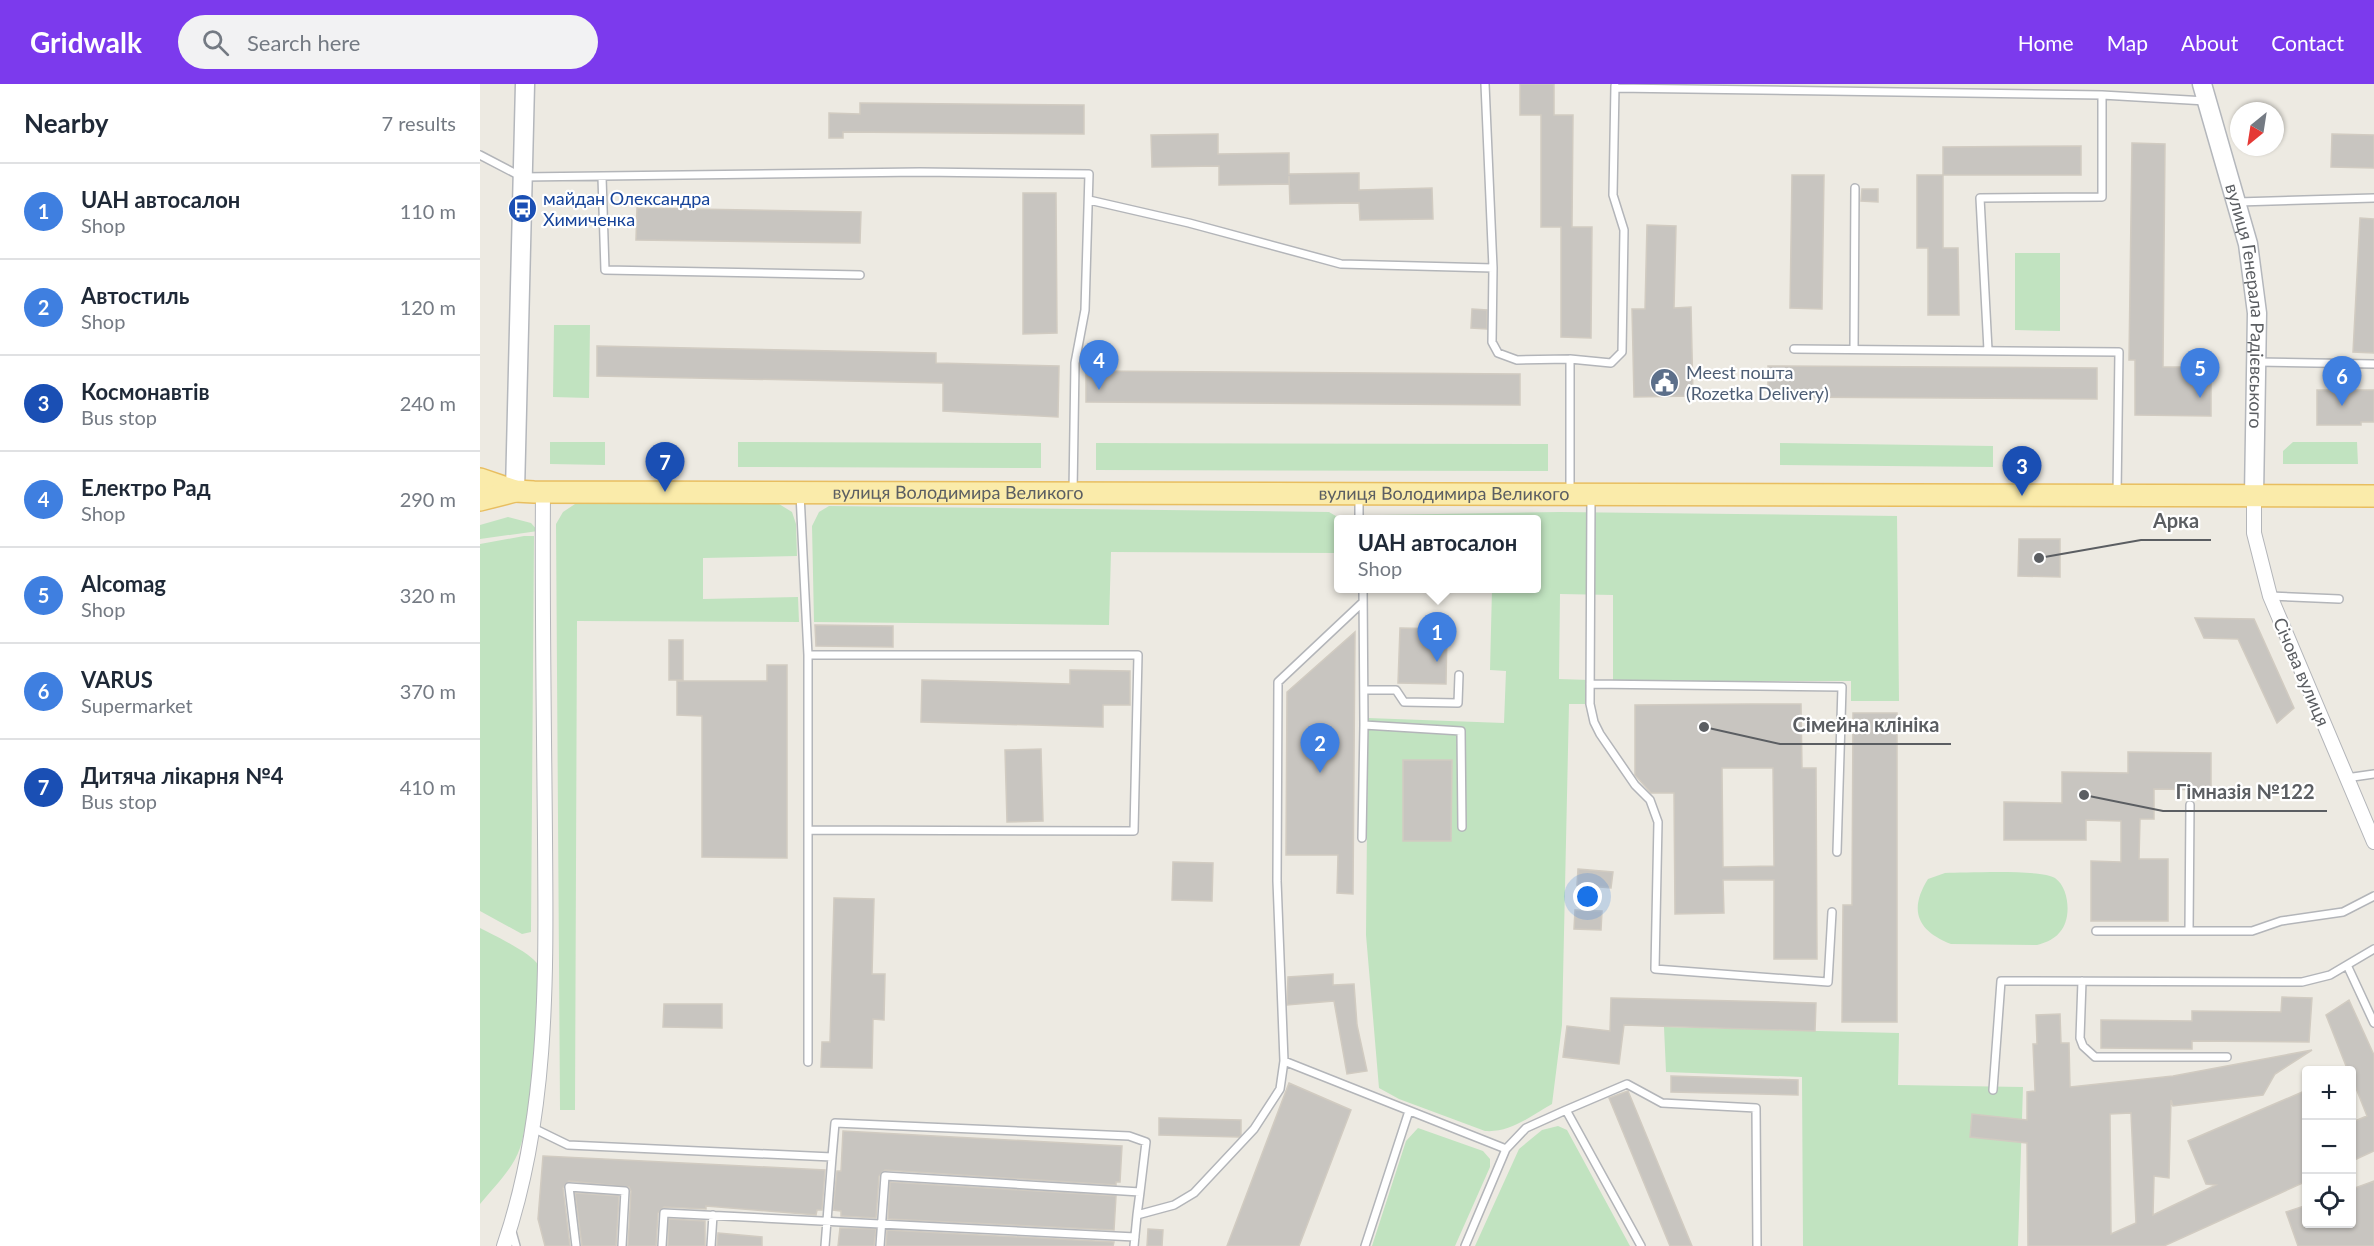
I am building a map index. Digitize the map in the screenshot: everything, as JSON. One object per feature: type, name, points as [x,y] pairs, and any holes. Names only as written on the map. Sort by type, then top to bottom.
[{"type":"main road","points":[[480,479],[514,491]]},
{"type":"main road","points":[[480,500],[514,491]]},
{"type":"main road","name":"вулиця Володимира Великого","points":[[514,491],[2374,496]]},
{"type":"street","points":[[514,491],[525,84]]},
{"type":"street","name":"вулиця Генерала Радієвського","points":[[2205,92],[2238,202],[2248,244],[2257,313],[2254,496]]},
{"type":"street","points":[[504,1246],[533,1128],[546,956],[543,492]]},
{"type":"street","name":"Січова вулиця","points":[[2254,496],[2254,533],[2270,596],[2374,842]]},
{"type":"lane","points":[[1485,84],[1493,268],[1492,342],[1498,353],[1516,360],[1570,359],[1611,363],[1622,352],[1624,230],[1613,195],[1615,86],[2102,95],[2205,92]]},
{"type":"lane","points":[[1988,350],[1980,198],[2102,197],[2102,95]]},
{"type":"lane","points":[[480,155],[522,177],[920,172],[1089,174],[1085,310],[1075,363],[1073,492]]},
{"type":"lane","points":[[602,177],[605,270],[860,275]]},
{"type":"lane","points":[[1854,350],[1855,188]]},
{"type":"lane","points":[[2238,202],[2374,198]]},
{"type":"lane","points":[[1089,200],[1189,223],[1341,264],[1493,268]]},
{"type":"lane","points":[[1794,349],[2119,352],[2117,496]]},
{"type":"lane","points":[[1570,359],[1594,722],[1635,784],[1650,800],[1658,822],[1655,969],[1828,982],[1832,912]]},
{"type":"lane","points":[[2257,362],[2374,364]]},
{"type":"lane","points":[[800,492],[808,655],[808,1062]]},
{"type":"lane","points":[[1358,492],[1359,515]]},
{"type":"lane","points":[[1362,838],[1363,593]]},
{"type":"lane","points":[[2270,596],[2339,599]]},
{"type":"lane","points":[[1137,1215],[1174,1205],[1194,1193],[1254,1129],[1280,1089],[1284,1061],[1278,881],[1278,682],[1363,602]]},
{"type":"lane","points":[[808,655],[1138,655],[1134,831],[808,830]]},
{"type":"lane","points":[[1364,690],[1396,690],[1404,702],[1458,703],[1459,675]]},
{"type":"lane","points":[[1590,684],[1842,687],[1836,852]]},
{"type":"lane","points":[[1364,725],[1461,731],[1462,827]]},
{"type":"lane","points":[[2346,778],[2374,774]]},
{"type":"lane","points":[[2189,931],[2190,805]]},
{"type":"lane","points":[[2096,931],[2252,931],[2281,921],[2343,912],[2374,896]]},
{"type":"lane","points":[[1993,1090],[2001,981],[2302,982],[2330,975],[2374,950]]},
{"type":"lane","points":[[2347,965],[2374,1023]]},
{"type":"lane","points":[[2082,981],[2080,1038],[2083,1046],[2095,1057],[2227,1057]]},
{"type":"lane","points":[[1284,1061],[1506,1149]]},
{"type":"lane","points":[[1465,1246],[1506,1149],[1526,1128],[1627,1084],[1662,1103],[1756,1108],[1757,1246]]},
{"type":"lane","points":[[1566,1110],[1641,1246]]},
{"type":"lane","points":[[1365,1246],[1409,1111]]},
{"type":"lane","points":[[825,1246],[835,1123],[1129,1136],[1146,1142],[1134,1246]]},
{"type":"lane","points":[[533,1128],[553,1140],[568,1145],[832,1157]]},
{"type":"lane","points":[[880,1246],[885,1176],[1140,1192]]},
{"type":"lane","points":[[576,1246],[569,1187],[625,1191],[622,1246]]},
{"type":"lane","points":[[662,1246],[664,1213],[1135,1237]]},
{"type":"lane","points":[[711,1246],[713,1215]]},
{"type":"lane","points":[[510,1226],[516,1246]]},
{"type":"green space","points":[[2015,253],[2060,253],[2060,331],[2015,330]]},
{"type":"green space","points":[[554,325],[590,325],[589,398],[553,397]]},
{"type":"green space","points":[[550,442],[605,442],[605,465],[550,464]]},
{"type":"green space","points":[[738,442],[1041,443],[1041,468],[738,467]]},
{"type":"green space","points":[[2293,442],[2357,442],[2358,464],[2283,464],[2283,451]]},
{"type":"green space","points":[[1096,443],[1548,444],[1548,471],[1096,470]]},
{"type":"green space","points":[[1780,443],[1993,446],[1993,467],[1780,465]]},
{"type":"green space","points":[[575,504],[779,504],[792,512],[796,524],[797,556],[703,558],[703,599],[798,597],[799,622],[577,621],[575,1110],[560,1110],[556,524],[563,512]]},
{"type":"green space","points":[[829,506],[1329,512],[1334,515],[1334,553],[1111,552],[1109,625],[814,622],[812,526],[819,512]]},
{"type":"green space","points":[[1560,512],[1897,516],[1899,701],[1851,701],[1851,681],[1613,681],[1613,595],[1560,594],[1559,679],[1590,680],[1590,704],[1569,704],[1562,1025],[1552,1104],[1512,1126],[1494,1131],[1485,1131],[1399,1099],[1379,1088],[1366,935],[1368,718],[1504,723],[1506,671],[1490,670],[1492,593],[1541,593],[1541,515],[1378,515]]},
{"type":"green space","points":[[508,517],[531,523],[538,531],[480,539],[480,525]]},
{"type":"green space","points":[[534,536],[531,932],[522,934],[480,911],[480,544]]},
{"type":"green space","points":[[2020,872],[2055,878],[2062,885],[2067,900],[2066,922],[2053,939],[2037,945],[1951,944],[1931,933],[1924,926],[1918,910],[1922,890],[1928,879],[1945,873]]},
{"type":"green space","points":[[480,928],[535,960],[540,978],[535,1055],[524,1134],[513,1163],[480,1204]]},
{"type":"green space","points":[[1664,1027],[1899,1033],[1898,1085],[2023,1087],[2018,1246],[1803,1246],[1802,1077],[1666,1072]]},
{"type":"green space","points":[[1558,1126],[1567,1130],[1630,1246],[1475,1246],[1519,1149],[1542,1130]]},
{"type":"green space","points":[[1418,1128],[1483,1151],[1490,1159],[1490,1167],[1455,1246],[1372,1246],[1406,1141]]},
{"type":"building","points":[[1520,84],[1554,84],[1554,115],[1573,115],[1572,227],[1592,227],[1591,338],[1561,337],[1561,227],[1541,227],[1541,115],[1520,115]]},
{"type":"building","points":[[860,103],[1084,105],[1084,134],[843,132],[843,138],[829,138],[829,113],[860,114]]},
{"type":"building","points":[[1218,134],[1218,154],[1289,153],[1289,174],[1359,173],[1359,190],[1432,188],[1433,219],[1360,220],[1359,203],[1290,204],[1289,176],[1289,184],[1219,185],[1219,166],[1152,167],[1151,135]]},
{"type":"building","points":[[2332,134],[2374,135],[2374,168],[2331,167]]},
{"type":"building","points":[[2132,143],[2165,144],[2163,367],[2211,367],[2211,416],[2135,415],[2135,360],[2129,360]]},
{"type":"building","points":[[2081,146],[2081,175],[1943,175],[1943,147]]},
{"type":"building","points":[[1792,175],[1824,175],[1822,309],[1790,308]]},
{"type":"building","points":[[1917,175],[1943,175],[1943,248],[1958,248],[1959,315],[1928,315],[1928,248],[1917,248]]},
{"type":"building","points":[[1862,189],[1878,189],[1878,202],[1861,201]]},
{"type":"building","points":[[1023,193],[1056,193],[1057,333],[1023,334]]},
{"type":"building","points":[[637,208],[861,212],[860,243],[636,240]]},
{"type":"building","points":[[2360,218],[2374,219],[2374,353],[2353,352]]},
{"type":"building","points":[[1647,225],[1676,226],[1674,308],[1691,307],[1693,396],[1634,397],[1632,309],[1645,309]]},
{"type":"building","points":[[1472,309],[1487,310],[1487,329],[1471,328]]},
{"type":"building","points":[[597,346],[936,353],[936,363],[1059,366],[1058,417],[943,411],[943,383],[597,376]]},
{"type":"building","points":[[1768,366],[2097,368],[2097,399],[1768,397]]},
{"type":"building","points":[[1086,371],[1520,374],[1520,405],[1086,402]]},
{"type":"building","points":[[2317,390],[2374,390],[2374,422],[2361,422],[2361,425],[2317,425]]},
{"type":"building","points":[[2019,539],[2060,539],[2060,577],[2018,576]]},
{"type":"building","points":[[2195,618],[2254,619],[2294,708],[2277,723],[2238,639],[2204,638]]},
{"type":"building","points":[[815,625],[893,626],[893,647],[816,646]]},
{"type":"building","points":[[1400,628],[1447,629],[1446,684],[1398,683]]},
{"type":"building","points":[[1355,632],[1353,894],[1337,893],[1338,855],[1286,855],[1287,692]]},
{"type":"building","points":[[669,640],[683,640],[683,680],[669,680]]},
{"type":"building","points":[[767,665],[787,665],[787,858],[702,857],[702,716],[677,715],[677,681],[767,681]]},
{"type":"building","points":[[1070,670],[1130,671],[1130,705],[1103,705],[1103,727],[921,722],[922,680],[1070,684]]},
{"type":"building","points":[[1801,704],[1802,768],[1816,768],[1817,959],[1774,959],[1774,880],[1723,880],[1724,913],[1675,914],[1674,793],[1651,793],[1635,775],[1635,705]],"holes":[[[1722,768],[1773,768],[1774,866],[1723,867]]]},
{"type":"building","points":[[1853,713],[1897,713],[1897,1022],[1842,1022],[1843,905],[1852,905]]},
{"type":"building","points":[[1041,749],[1043,821],[1007,822],[1005,750]]},
{"type":"building","points":[[2128,752],[2211,753],[2211,790],[2154,789],[2154,819],[2140,819],[2139,859],[2168,859],[2168,921],[2091,921],[2091,861],[2121,862],[2121,821],[2086,820],[2086,840],[2004,840],[2004,802],[2062,803],[2062,772],[2128,773]]},
{"type":"building","points":[[1403,760],[1452,760],[1451,841],[1403,841]]},
{"type":"building","points":[[1173,862],[1213,863],[1212,901],[1172,900]]},
{"type":"building","points":[[1578,869],[1613,872],[1611,888],[1577,885]]},
{"type":"building","points":[[834,898],[874,899],[872,974],[885,974],[884,1020],[873,1019],[872,1068],[821,1067],[822,1042],[830,1042]]},
{"type":"building","points":[[1575,910],[1602,911],[1601,930],[1574,929]]},
{"type":"building","points":[[1333,974],[1333,985],[1354,984],[1357,1025],[1367,1071],[1347,1074],[1334,1001],[1287,1005],[1288,977]]},
{"type":"building","points":[[2282,997],[2312,998],[2309,1042],[2192,1041],[2192,1049],[2101,1048],[2101,1020],[2192,1021],[2192,1011],[2281,1012]]},
{"type":"building","points":[[1611,998],[1816,1003],[1815,1031],[1624,1025],[1619,1064],[1563,1057],[1567,1026],[1610,1031]]},
{"type":"building","points":[[2349,1000],[2374,1055],[2374,1151],[2356,1159],[2356,1120],[2367,1116],[2356,1088],[2356,1066],[2346,1066],[2326,1015]]},
{"type":"building","points":[[664,1004],[722,1004],[722,1028],[663,1027]]},
{"type":"building","points":[[2060,1014],[2061,1043],[2069,1043],[2070,1087],[2173,1076],[2312,1050],[2275,1074],[2263,1095],[2173,1106],[2171,1100],[2169,1178],[2154,1176],[2153,1215],[2216,1185],[2206,1184],[2188,1141],[2302,1092],[2302,1183],[2164,1246],[2028,1246],[2027,1143],[1970,1137],[1972,1114],[2027,1120],[2027,1092],[2035,1091],[2033,1044],[2037,1044],[2036,1015]],"holes":[[[2131,1113],[2136,1223],[2111,1234],[2110,1114]]]},
{"type":"building","points":[[1671,1076],[1798,1080],[1798,1095],[1671,1092]]},
{"type":"building","points":[[1289,1083],[1351,1110],[1299,1246],[1227,1246]]},
{"type":"building","points":[[1628,1091],[1692,1246],[1670,1246],[1609,1098]]},
{"type":"building","points":[[1159,1118],[1241,1120],[1241,1135],[1239,1137],[1159,1135]]},
{"type":"building","points":[[843,1131],[1122,1146],[1120,1182],[1116,1182],[1116,1185],[885,1170],[879,1176],[876,1218],[841,1216],[841,1211],[833,1210],[837,1171],[841,1171]]},
{"type":"building","points":[[543,1156],[825,1170],[822,1210],[817,1210],[816,1215],[706,1206],[706,1209],[664,1207],[658,1213],[656,1246],[628,1246],[631,1191],[629,1187],[569,1181],[563,1188],[570,1246],[545,1246],[538,1219]]},
{"type":"building","points":[[2374,1181],[2374,1246],[2298,1246],[2286,1212],[2302,1207],[2302,1228],[2356,1228],[2356,1188]]},
{"type":"building","points":[[890,1182],[1116,1196],[1114,1230],[888,1219]]},
{"type":"building","points":[[575,1193],[619,1196],[616,1246],[582,1246]]},
{"type":"building","points":[[669,1219],[705,1221],[705,1246],[668,1246]]},
{"type":"building","points":[[840,1228],[876,1229],[874,1246],[838,1246]]},
{"type":"building","points":[[1148,1229],[1163,1230],[1162,1246],[1147,1246]]},
{"type":"building","points":[[887,1230],[1114,1242],[1113,1246],[886,1246]]},
{"type":"building","points":[[718,1233],[762,1237],[762,1246],[717,1246]]},
{"type":"place","name":"майдан Олександра Химиченка","points":[[522,209]]},
{"type":"place","name":"Meest пошта (Rozetka Delivery)","points":[[1665,383]]},
{"type":"place","name":"Електро Рад","points":[[1099,390]]},
{"type":"place","name":"Alcomag","points":[[2200,398]]},
{"type":"place","name":"VARUS","points":[[2342,406]]},
{"type":"place","name":"Дитяча лікарня №4","points":[[665,492]]},
{"type":"place","name":"Космонавтів","points":[[2022,496]]},
{"type":"place","name":"Арка","points":[[2039,558]]},
{"type":"place","name":"UAH автосалон","points":[[1437,662]]},
{"type":"place","name":"Сімейна клініка","points":[[1704,727]]},
{"type":"place","name":"Автостиль","points":[[1320,773]]},
{"type":"place","name":"Гімназія №122","points":[[2084,795]]}]
